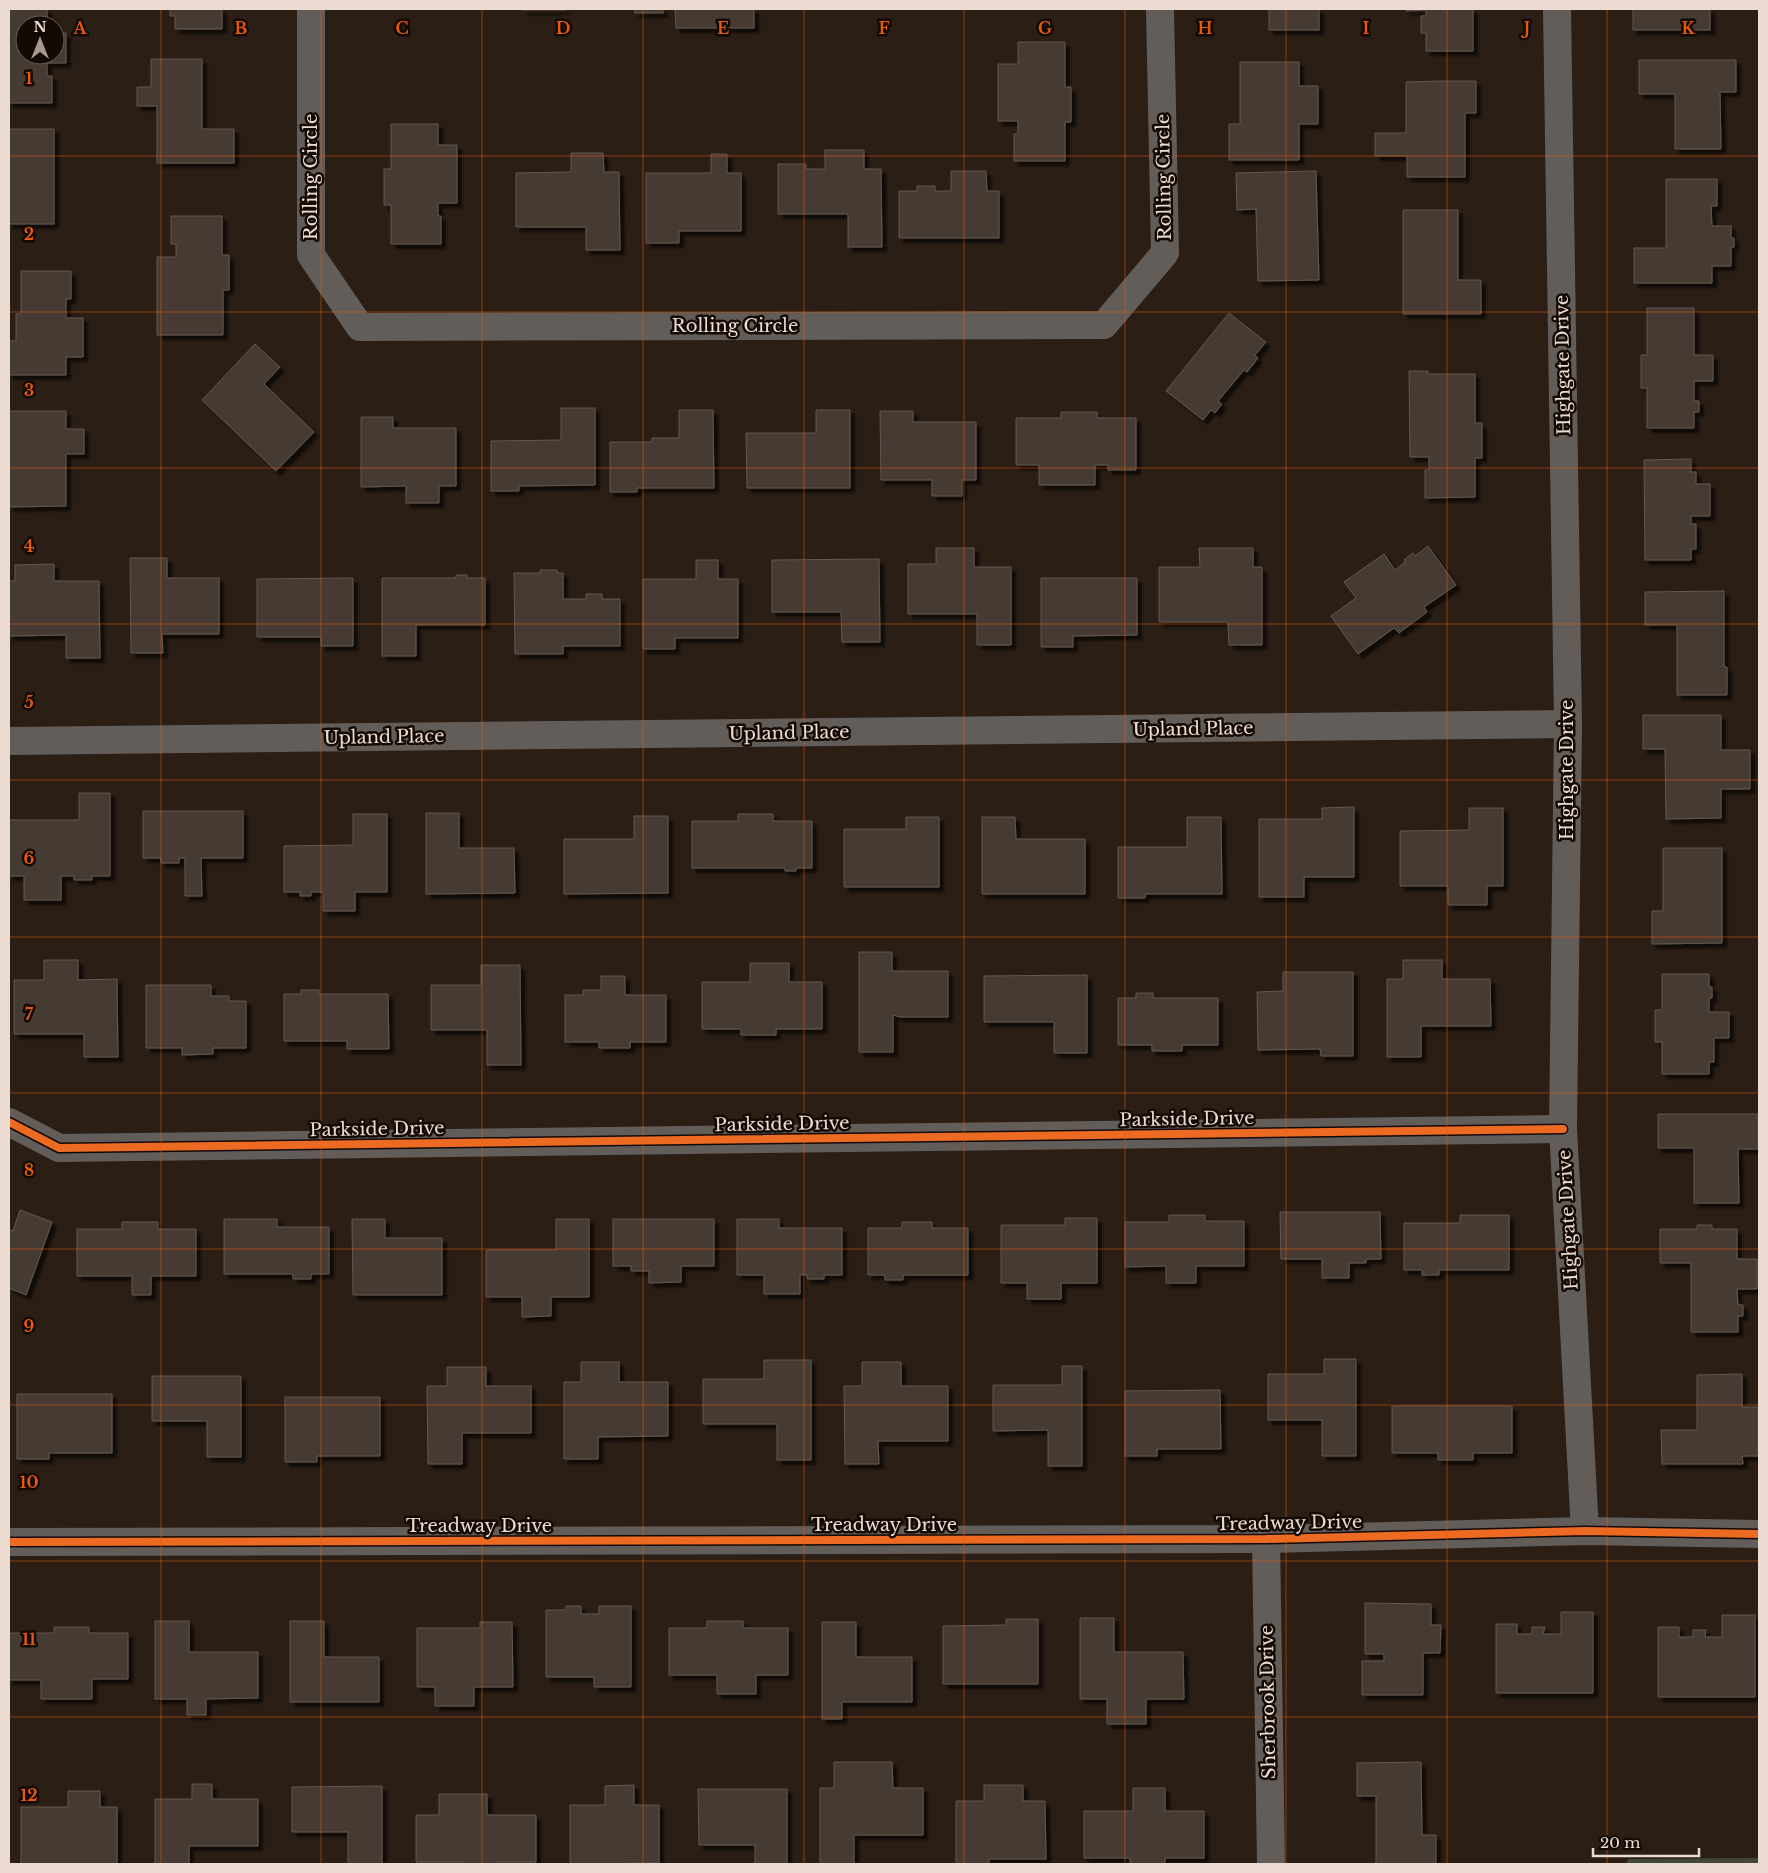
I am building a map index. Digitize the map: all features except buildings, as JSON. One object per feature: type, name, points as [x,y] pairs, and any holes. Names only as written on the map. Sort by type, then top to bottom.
[{"type":"street","name":"Rolling Circle","points":[[311,9],[311,255],[360,327],[409,327],[1104,326],[1165,253],[1160,9]]},
{"type":"street","name":"Highgate Drive","points":[[1557,9],[1568,724],[1562,1129],[1585,1531]]},
{"type":"street","name":"Upland Place","points":[[9,741],[1568,724]]},
{"type":"street","name":"Parkside Drive","points":[[9,1122],[59,1148],[1562,1129]]},
{"type":"street","name":"Treadway Drive","points":[[9,1542],[1266,1539],[1585,1531],[1759,1534]]},
{"type":"street","name":"Sherbrook Drive","points":[[1266,1539],[1271,1864]]},
{"type":"green space","points":[[1759,1858],[1759,1864],[1626,1864],[1628,1859]]},
{"type":"cycle path","points":[[9,1122],[59,1148],[1563,1129]]},
{"type":"cycle path","points":[[9,1542],[1266,1539],[1585,1531],[1759,1534]]}]
